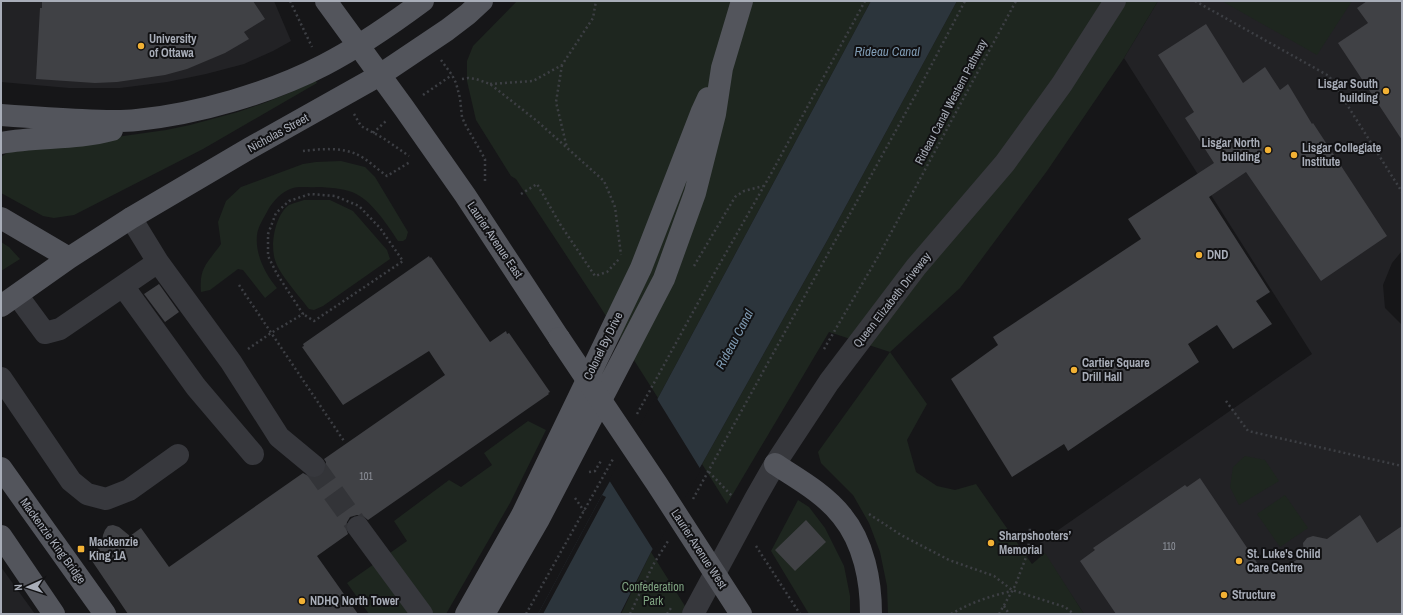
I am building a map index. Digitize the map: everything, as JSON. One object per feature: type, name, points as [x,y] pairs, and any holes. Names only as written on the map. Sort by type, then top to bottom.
[{"type":"main road","name":"Laurier Avenue East","points":[[326,1],[359,45],[487,227],[657,484]]},
{"type":"main road","points":[[1,115],[105,121],[137,120],[189,112],[241,98],[294,79],[313,70],[359,45],[423,1]]},
{"type":"main road","name":"Nicholas Street","points":[[9,300],[69,258],[131,218],[250,148],[380,76],[447,30],[482,1]]},
{"type":"main road","name":"Colonel By Drive","points":[[484,614],[539,519],[664,278],[695,193],[715,114],[722,68],[742,1]]},
{"type":"main road","name":"Colonel By Drive","points":[[466,614],[522,515],[641,268],[702,111],[722,68]]},
{"type":"main road","points":[[1,143],[17,140],[72,137],[99,133],[123,127],[137,120]]},
{"type":"main road","points":[[1,218],[69,258]]},
{"type":"main road","points":[[775,464],[829,502],[842,516],[854,534],[868,578],[871,596],[871,614]]},
{"type":"main road","name":"Mackenzie King Bridge","points":[[1,468],[105,614]]},
{"type":"main road","name":"Laurier Avenue West","points":[[657,484],[741,614]]},
{"type":"main road","points":[[1,536],[54,614]]},
{"type":"street","name":"Queen Elizabeth Driveway","points":[[693,614],[775,464],[829,382],[916,267],[1022,141],[1082,55],[1115,1]]},
{"type":"street","points":[[131,218],[158,262],[231,362],[279,437],[314,466]]},
{"type":"street","points":[[9,300],[45,333],[60,330],[158,262]]},
{"type":"street","points":[[123,286],[196,388],[253,454]]},
{"type":"street","points":[[1,378],[71,481],[87,494],[106,499],[129,490],[178,455]]},
{"type":"street","points":[[358,527],[422,614]]},
{"type":"path","points":[[290,1],[308,41]]},
{"type":"path","points":[[567,149],[556,102],[562,65],[593,18],[596,1]]},
{"type":"path","points":[[710,281],[772,172],[864,1]]},
{"type":"path","points":[[689,505],[709,472],[918,90],[965,1]]},
{"type":"path","name":"Rideau Canal Western Pathway","points":[[903,211],[1016,1]]},
{"type":"path","points":[[1195,1],[1329,76],[1402,192]]},
{"type":"path","points":[[441,60],[452,75],[458,91],[462,117],[485,159],[486,189]]},
{"type":"path","points":[[490,84],[533,81],[562,65]]},
{"type":"path","points":[[438,84],[452,75]]},
{"type":"path","points":[[462,79],[476,79],[490,84],[537,121],[604,181],[615,207],[621,257],[607,272],[595,276],[560,224],[537,184],[521,194]]},
{"type":"path","points":[[358,121],[361,126],[373,133],[382,123]]},
{"type":"path","points":[[303,151],[320,149],[356,154],[387,176],[410,162]]},
{"type":"path","points":[[310,194],[335,196],[359,206],[380,228],[403,261],[314,321],[303,314],[277,274],[268,256],[268,234],[276,213],[289,201],[310,194]]},
{"type":"path","points":[[239,285],[344,441]]},
{"type":"path","points":[[231,362],[271,333],[303,314]]},
{"type":"path","points":[[1226,401],[1248,431],[1402,466]]},
{"type":"path","points":[[709,472],[735,499]]},
{"type":"path","points":[[865,511],[901,535],[949,560],[994,576],[1012,590],[1065,606],[1074,614]]},
{"type":"path","points":[[999,614],[1012,590],[1028,552],[1030,528]]},
{"type":"path","points":[[630,614],[653,565],[669,538]]},
{"type":"path","points":[[756,546],[800,614]]},
{"type":"path","points":[[951,614],[965,606],[1012,590]]},
{"type":"path","points":[[1004,606],[1009,614]]},
{"type":"shaded area","name":"University of Ottawa","points":[[1,1],[274,1],[291,41],[244,64],[167,82],[120,88],[69,88],[1,82]]},
{"type":"shaded area","points":[[1158,1],[1402,1],[1402,251],[1392,263],[1383,285],[1385,308],[1402,325],[1402,614],[1084,614],[1038,544],[1312,354],[1124,58]]},
{"type":"shaded area","points":[[1,567],[35,614],[1,614]]},
{"type":"green space","points":[[517,1],[871,1],[658,398],[599,305],[516,179],[511,176],[476,120],[467,81],[467,61],[473,46]]},
{"type":"green space","points":[[957,1],[1158,1],[1124,58],[1047,171],[960,288],[890,352],[829,332],[727,504],[702,464],[828,239]]},
{"type":"green space","points":[[1222,1],[1352,1],[1317,55]]},
{"type":"green space","points":[[315,79],[317,83],[203,149],[74,215],[54,218],[43,216],[1,193],[1,157],[13,149],[81,142],[166,130],[190,125],[238,112],[267,102],[294,91]]},
{"type":"green space","points":[[341,161],[365,167],[375,177],[408,232],[406,239],[403,241],[398,241],[375,209],[364,199],[354,193],[326,187],[302,187],[289,189],[272,203],[261,222],[257,235],[259,256],[265,270],[277,288],[265,298],[243,270],[238,269],[210,290],[201,292],[201,277],[205,266],[221,244],[218,222],[226,201],[241,187],[303,164]]},
{"type":"green space","points":[[304,200],[330,200],[353,211],[387,250],[390,259],[323,306],[314,310],[309,309],[277,266],[273,246],[277,223],[284,210],[289,205]]},
{"type":"green space","points":[[1,242],[9,247],[20,259],[1,271]]},
{"type":"green space","points":[[890,352],[927,404],[907,440],[916,472],[937,486],[955,490],[976,484],[1032,564],[1045,553],[1084,614],[888,614],[887,586],[880,552],[869,523],[853,495],[821,463],[818,452]]},
{"type":"green space","points":[[528,421],[546,430],[510,503],[446,614],[369,614],[347,583],[407,541],[394,521],[449,480],[461,487],[492,465],[484,453]]},
{"type":"green space","points":[[1245,456],[1265,460],[1279,481],[1239,505],[1230,487],[1233,467]]},
{"type":"green space","points":[[1285,495],[1308,528],[1280,547],[1257,514]]},
{"type":"green space","points":[[798,500],[809,507],[825,528],[844,566],[850,596],[850,614],[809,614],[771,551]]},
{"type":"green space","name":"Confederation Park","points":[[651,552],[690,614],[621,614]]},
{"type":"water","name":"Rideau Canal","points":[[871,1],[957,1],[828,239],[651,552],[620,614],[538,614],[602,495],[658,398]]},
{"type":"pier","points":[[656,397],[701,470],[654,551],[609,480]]},
{"type":"pier","points":[[602,495],[606,497],[543,614],[538,614]]},
{"type":"building","name":"University of Ottawa","points":[[42,1],[253,1],[265,19],[244,32],[249,39],[225,53],[187,69],[165,75],[117,82],[95,83],[36,79],[40,8],[42,8]]},
{"type":"building","name":"Lisgar South building","points":[[1367,1],[1402,1],[1402,140],[1338,43],[1368,23],[1357,8]]},
{"type":"building","points":[[1206,24],[1243,83],[1265,67],[1280,90],[1288,84],[1312,124],[1313,123],[1387,236],[1321,281],[1246,172],[1209,197],[1270,292],[1256,301],[1272,324],[1233,349],[1217,325],[1188,344],[1199,362],[1068,451],[1064,444],[1012,477],[951,379],[998,345],[993,337],[1141,239],[1128,219],[1214,163],[1185,118],[1194,112],[1158,55]]},
{"type":"building","points":[[429,256],[490,342],[506,331],[507,334],[509,333],[550,392],[548,393],[549,394],[368,520],[363,516],[357,515],[350,517],[346,528],[348,534],[317,556],[358,614],[128,614],[88,555],[102,546],[103,535],[108,526],[113,525],[119,527],[130,536],[141,528],[169,567],[303,473],[312,478],[319,478],[326,468],[326,462],[324,459],[445,375],[429,351],[343,405],[302,347],[304,346],[303,344]]},
{"type":"building","points":[[159,284],[179,312],[165,322],[144,294]]},
{"type":"building","points":[[1200,478],[1262,570],[1272,563],[1278,572],[1304,555],[1303,543],[1307,538],[1313,536],[1327,539],[1360,515],[1377,543],[1402,526],[1402,614],[1116,614],[1080,561],[1095,550],[1093,548],[1185,485],[1187,487]]},
{"type":"building","points":[[806,520],[826,542],[795,571],[775,550]]},
{"type":"tunnel","points":[[314,466],[358,527]]},
{"type":"place","name":"University of Ottawa","points":[[141,46]]},
{"type":"place","name":"Lisgar South building","points":[[1386,91]]},
{"type":"place","name":"Lisgar North building","points":[[1268,150]]},
{"type":"place","name":"Lisgar Collegiate Institute","points":[[1294,155]]},
{"type":"place","name":"DND","points":[[1199,255]]},
{"type":"place","name":"Cartier Square Drill Hall","points":[[1074,370]]},
{"type":"place","name":"Sharpshooters’ Memorial","points":[[991,543]]},
{"type":"place","name":"Mackenzie King 1A","points":[[81,549]]},
{"type":"place","name":"St. Luke's Child Care Centre","points":[[1239,561]]},
{"type":"place","name":"Structure","points":[[1224,595]]},
{"type":"place","name":"NDHQ North Tower","points":[[302,601]]}]
